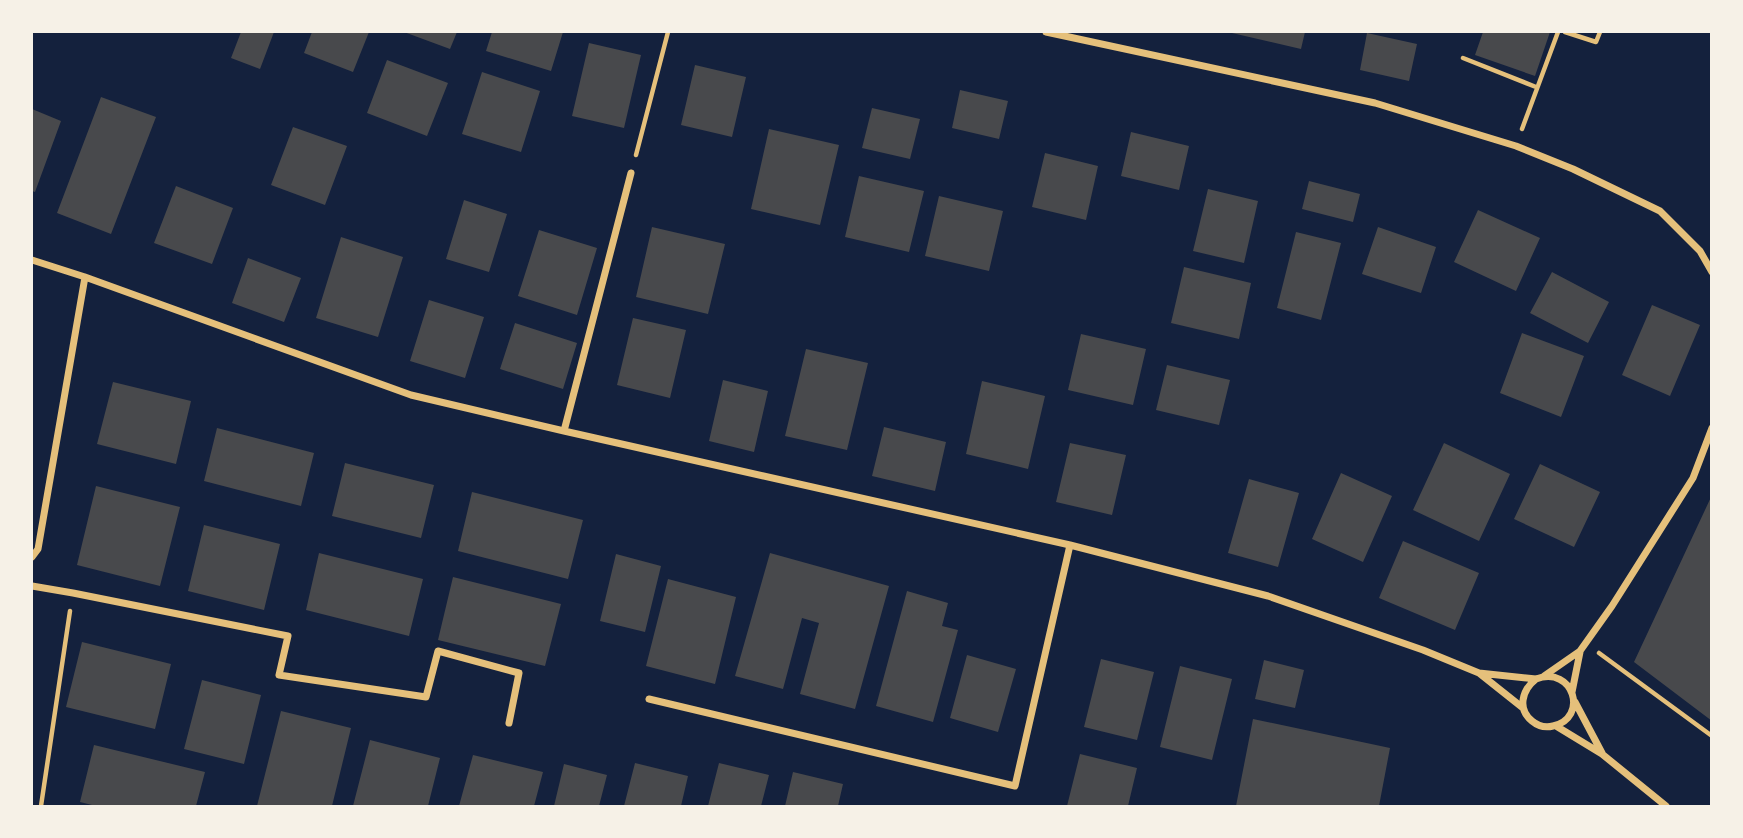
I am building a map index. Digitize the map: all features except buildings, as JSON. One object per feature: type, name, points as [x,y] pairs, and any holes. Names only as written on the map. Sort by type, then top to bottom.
[{"type":"street","points":[[1046,32],[1375,103],[1516,146],[1573,169],[1660,211],[1700,251],[1712,272]]},
{"type":"street","points":[[564,431],[631,173]]},
{"type":"street","points":[[32,260],[411,395],[1070,545],[1268,596],[1423,650],[1479,673],[1523,708],[1532,722],[1539,726],[1556,726],[1564,722],[1573,709],[1580,651]]},
{"type":"street","points":[[32,557],[38,549],[85,278]]},
{"type":"street","points":[[1523,708],[1524,692],[1529,685],[1580,651],[1612,606],[1693,478],[1712,428]]},
{"type":"street","points":[[649,699],[1015,786],[1070,545]]},
{"type":"street","points":[[32,586],[288,636],[279,675],[426,697],[438,651],[519,673],[509,723]]},
{"type":"street","points":[[1479,673],[1560,679],[1567,684],[1602,754]]},
{"type":"street","points":[[1556,726],[1602,754],[1666,807]]},
{"type":"path","points":[[631,173],[668,32]]},
{"type":"path","points":[[1516,146],[1558,32]]},
{"type":"path","points":[[1565,32],[1596,42],[1600,32]]},
{"type":"path","points":[[1463,58],[1536,87]]},
{"type":"path","points":[[41,807],[73,593]]},
{"type":"path","points":[[1586,644],[1712,736]]}]
